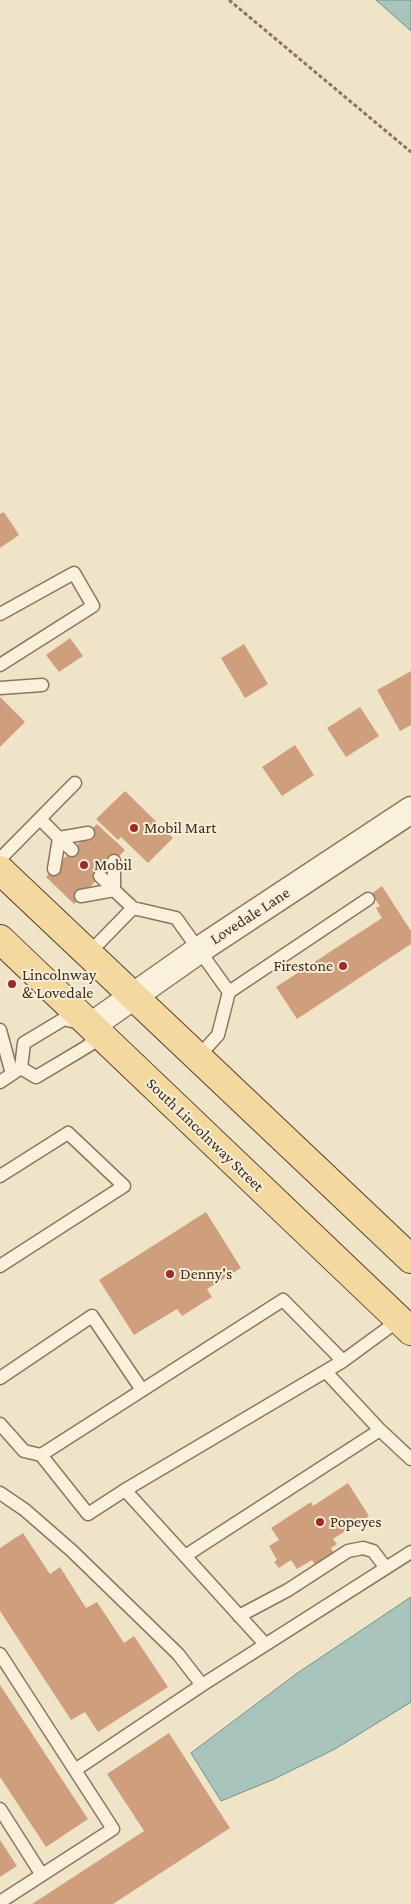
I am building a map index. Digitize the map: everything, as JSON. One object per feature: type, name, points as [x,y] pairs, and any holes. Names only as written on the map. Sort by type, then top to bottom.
[{"type":"main road","points":[[0,870],[197,1058],[408,1252]]},
{"type":"main road","name":"South Lincolnway Street","points":[[0,939],[405,1326]]},
{"type":"street","name":"Lovedale Lane","points":[[91,1026],[131,996],[199,950],[411,810]]},
{"type":"lane","points":[[0,614],[74,573],[93,606],[0,665]]},
{"type":"lane","points":[[0,688],[42,685]]},
{"type":"lane","points":[[0,859],[75,782]]},
{"type":"lane","points":[[40,818],[72,850]]},
{"type":"lane","points":[[59,838],[88,833]]},
{"type":"lane","points":[[54,870],[59,838]]},
{"type":"lane","points":[[114,861],[114,890]]},
{"type":"lane","points":[[100,876],[133,908],[176,918],[229,992]]},
{"type":"lane","points":[[82,896],[114,890]]},
{"type":"lane","points":[[197,1058],[218,1035],[229,992],[368,899]]},
{"type":"lane","points":[[89,953],[133,908]]},
{"type":"lane","points":[[0,1066],[16,1071],[36,1077],[91,1044],[91,1026],[64,1019],[48,1028],[24,1043],[16,1071],[0,1082]]},
{"type":"lane","points":[[0,1030],[16,1071]]},
{"type":"lane","points":[[0,1176],[68,1133],[124,1186],[0,1266]]},
{"type":"lane","points":[[41,1455],[283,1300],[343,1362]]},
{"type":"lane","points":[[0,1378],[92,1316],[142,1390]]},
{"type":"lane","points":[[0,1424],[24,1451],[41,1455],[88,1514],[125,1490],[405,1326]]},
{"type":"lane","points":[[326,1372],[380,1430],[411,1459]]},
{"type":"lane","points":[[185,1556],[380,1430]]},
{"type":"lane","points":[[125,1490],[265,1644]]},
{"type":"lane","points":[[0,1493],[25,1510],[72,1551],[178,1654],[202,1685]]},
{"type":"lane","points":[[239,1616],[288,1590],[348,1551],[363,1548],[373,1551],[386,1568]]},
{"type":"lane","points":[[75,1770],[265,1644],[411,1552]]},
{"type":"lane","points":[[0,1654],[113,1829],[0,1902]]},
{"type":"lane","points":[[0,1809],[42,1875]]},
{"type":"path","points":[[229,0],[411,152]]},
{"type":"water","points":[[376,0],[411,0],[411,31]]},
{"type":"water","points":[[411,1597],[411,1702],[335,1749],[272,1780],[221,1801],[191,1753],[296,1674]]},
{"type":"building","points":[[4,512],[19,535],[0,548],[0,514]]},
{"type":"building","points":[[70,638],[83,656],[59,672],[46,655]]},
{"type":"building","points":[[244,644],[268,684],[245,698],[221,658]]},
{"type":"building","points":[[411,671],[411,725],[400,731],[377,690]]},
{"type":"building","points":[[0,697],[25,722],[0,747]]},
{"type":"building","points":[[360,707],[379,736],[346,757],[327,728]]},
{"type":"building","points":[[295,745],[314,775],[282,796],[262,767]]},
{"type":"building","name":"Mobil Mart","points":[[125,791],[173,838],[148,863],[121,837],[118,840],[96,819]]},
{"type":"building","name":"Mobil","points":[[97,824],[125,850],[74,904],[46,877]]},
{"type":"building","name":"Firestone","points":[[382,886],[411,931],[411,944],[297,1019],[276,987],[382,918],[376,908],[380,906],[371,894]]},
{"type":"building","name":"Denny's","points":[[206,1212],[241,1268],[207,1289],[212,1297],[182,1316],[177,1309],[134,1335],[99,1280]]},
{"type":"building","name":"Popeyes","points":[[348,1483],[369,1516],[333,1539],[337,1544],[331,1548],[334,1553],[315,1565],[312,1560],[297,1569],[291,1560],[279,1568],[274,1562],[277,1560],[269,1546],[279,1540],[271,1528],[311,1502],[313,1506]]},
{"type":"building","points":[[23,1533],[50,1574],[60,1567],[86,1608],[97,1602],[124,1643],[134,1636],[168,1687],[98,1732],[85,1712],[71,1720],[0,1611],[0,1548]]},
{"type":"building","points":[[0,1685],[88,1819],[46,1847],[0,1777]]},
{"type":"building","points":[[169,1733],[230,1828],[113,1904],[32,1904],[144,1831],[107,1774]]},
{"type":"building","points":[[0,1840],[17,1866],[0,1877]]},
{"type":"place","name":"Mobil Mart","points":[[134,828]]},
{"type":"place","name":"Mobil","points":[[84,865]]},
{"type":"place","name":"Firestone","points":[[343,966]]},
{"type":"place","name":"Lincolnway & Lovedale","points":[[12,984]]},
{"type":"place","name":"Denny's","points":[[170,1274]]},
{"type":"place","name":"Popeyes","points":[[320,1522]]}]
